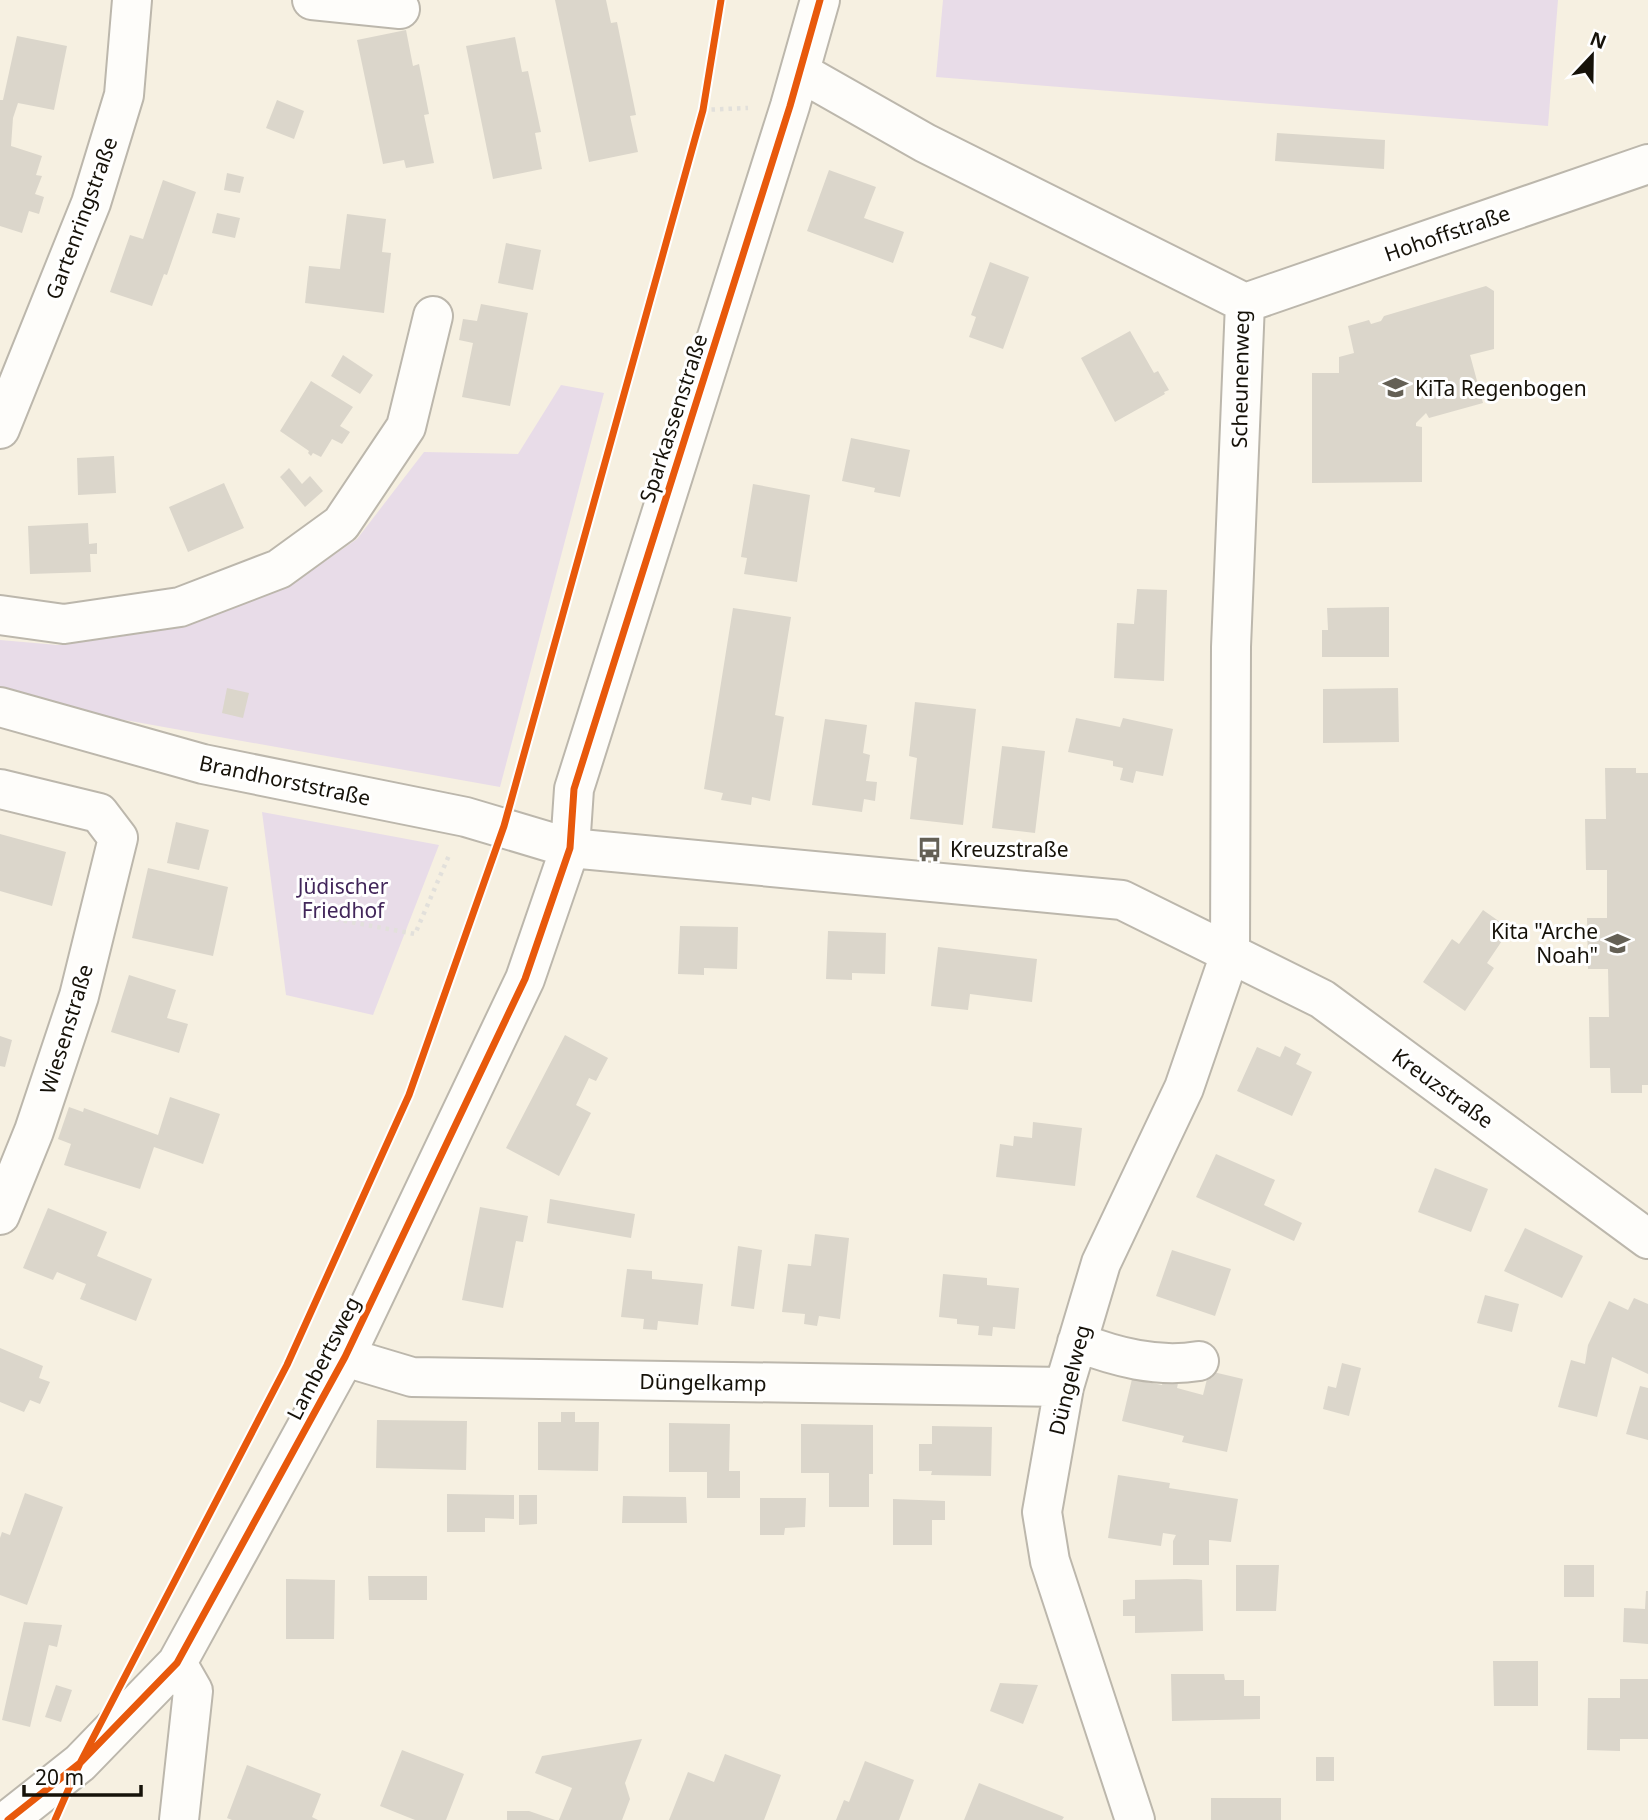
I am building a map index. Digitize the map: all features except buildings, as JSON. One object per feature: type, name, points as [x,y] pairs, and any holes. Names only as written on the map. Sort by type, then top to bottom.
[{"type":"street","name":"Gartenringstraße","points":[[0,429],[91,203],[124,95],[132,0]]},
{"type":"street","points":[[312,0],[400,9]]},
{"type":"street","name":"Sparkassenstraße","points":[[570,848],[574,789],[800,72],[820,0]]},
{"type":"street","name":"Scheunenweg","points":[[800,72],[925,143],[1245,303],[1231,646],[1230,954]]},
{"type":"street","name":"Hohoffstraße","points":[[1245,303],[1648,164]]},
{"type":"street","points":[[0,615],[64,624],[180,607],[279,569],[341,524],[406,427],[433,316]]},
{"type":"street","name":"Brandhorststraße","points":[[0,707],[203,764],[466,817],[504,826],[570,848]]},
{"type":"street","name":"Wiesenstraße","points":[[0,789],[99,813],[118,838],[79,996],[34,1131],[0,1215]]},
{"type":"street","name":"Kreuzstraße","points":[[570,848],[1122,900],[1322,999],[1648,1239]]},
{"type":"street","name":"Lambertsweg","points":[[8,1820],[80,1763],[177,1663],[345,1357],[525,979],[570,848]]},
{"type":"street","name":"Düngelweg","points":[[1135,1820],[1049,1561],[1042,1512],[1064,1387],[1101,1263],[1184,1088],[1230,954]]},
{"type":"street","points":[[1077,1342],[1105,1353],[1143,1362],[1199,1361]]},
{"type":"street","name":"Düngelkamp","points":[[345,1357],[412,1377],[1064,1387]]},
{"type":"street","points":[[177,1663],[194,1691],[179,1820]]},
{"type":"path","points":[[302,913],[415,934],[466,817]]},
{"type":"green space","points":[[943,0],[1558,0],[1548,126],[936,77]]},
{"type":"green space","points":[[561,385],[604,393],[500,787],[52,707],[0,693],[0,640],[58,645],[178,626],[290,585],[357,539],[424,452],[518,454]]},
{"type":"green space","name":"Jüdischer Friedhof","points":[[262,812],[439,845],[373,1015],[286,995]]},
{"type":"cycle path","points":[[55,1820],[80,1763],[287,1365],[409,1095],[504,826],[703,110],[721,0]]},
{"type":"cycle path","points":[[8,1820],[80,1763],[177,1663],[345,1357],[525,979],[570,848],[574,789],[790,106],[820,0]]},
{"type":"place","name":"KiTa Regenbogen","points":[[1395,388]]},
{"type":"place","name":"Kreuzstraße","points":[[930,849]]},
{"type":"place","name":"Kita \"Arche Noah\"","points":[[1618,943]]}]
